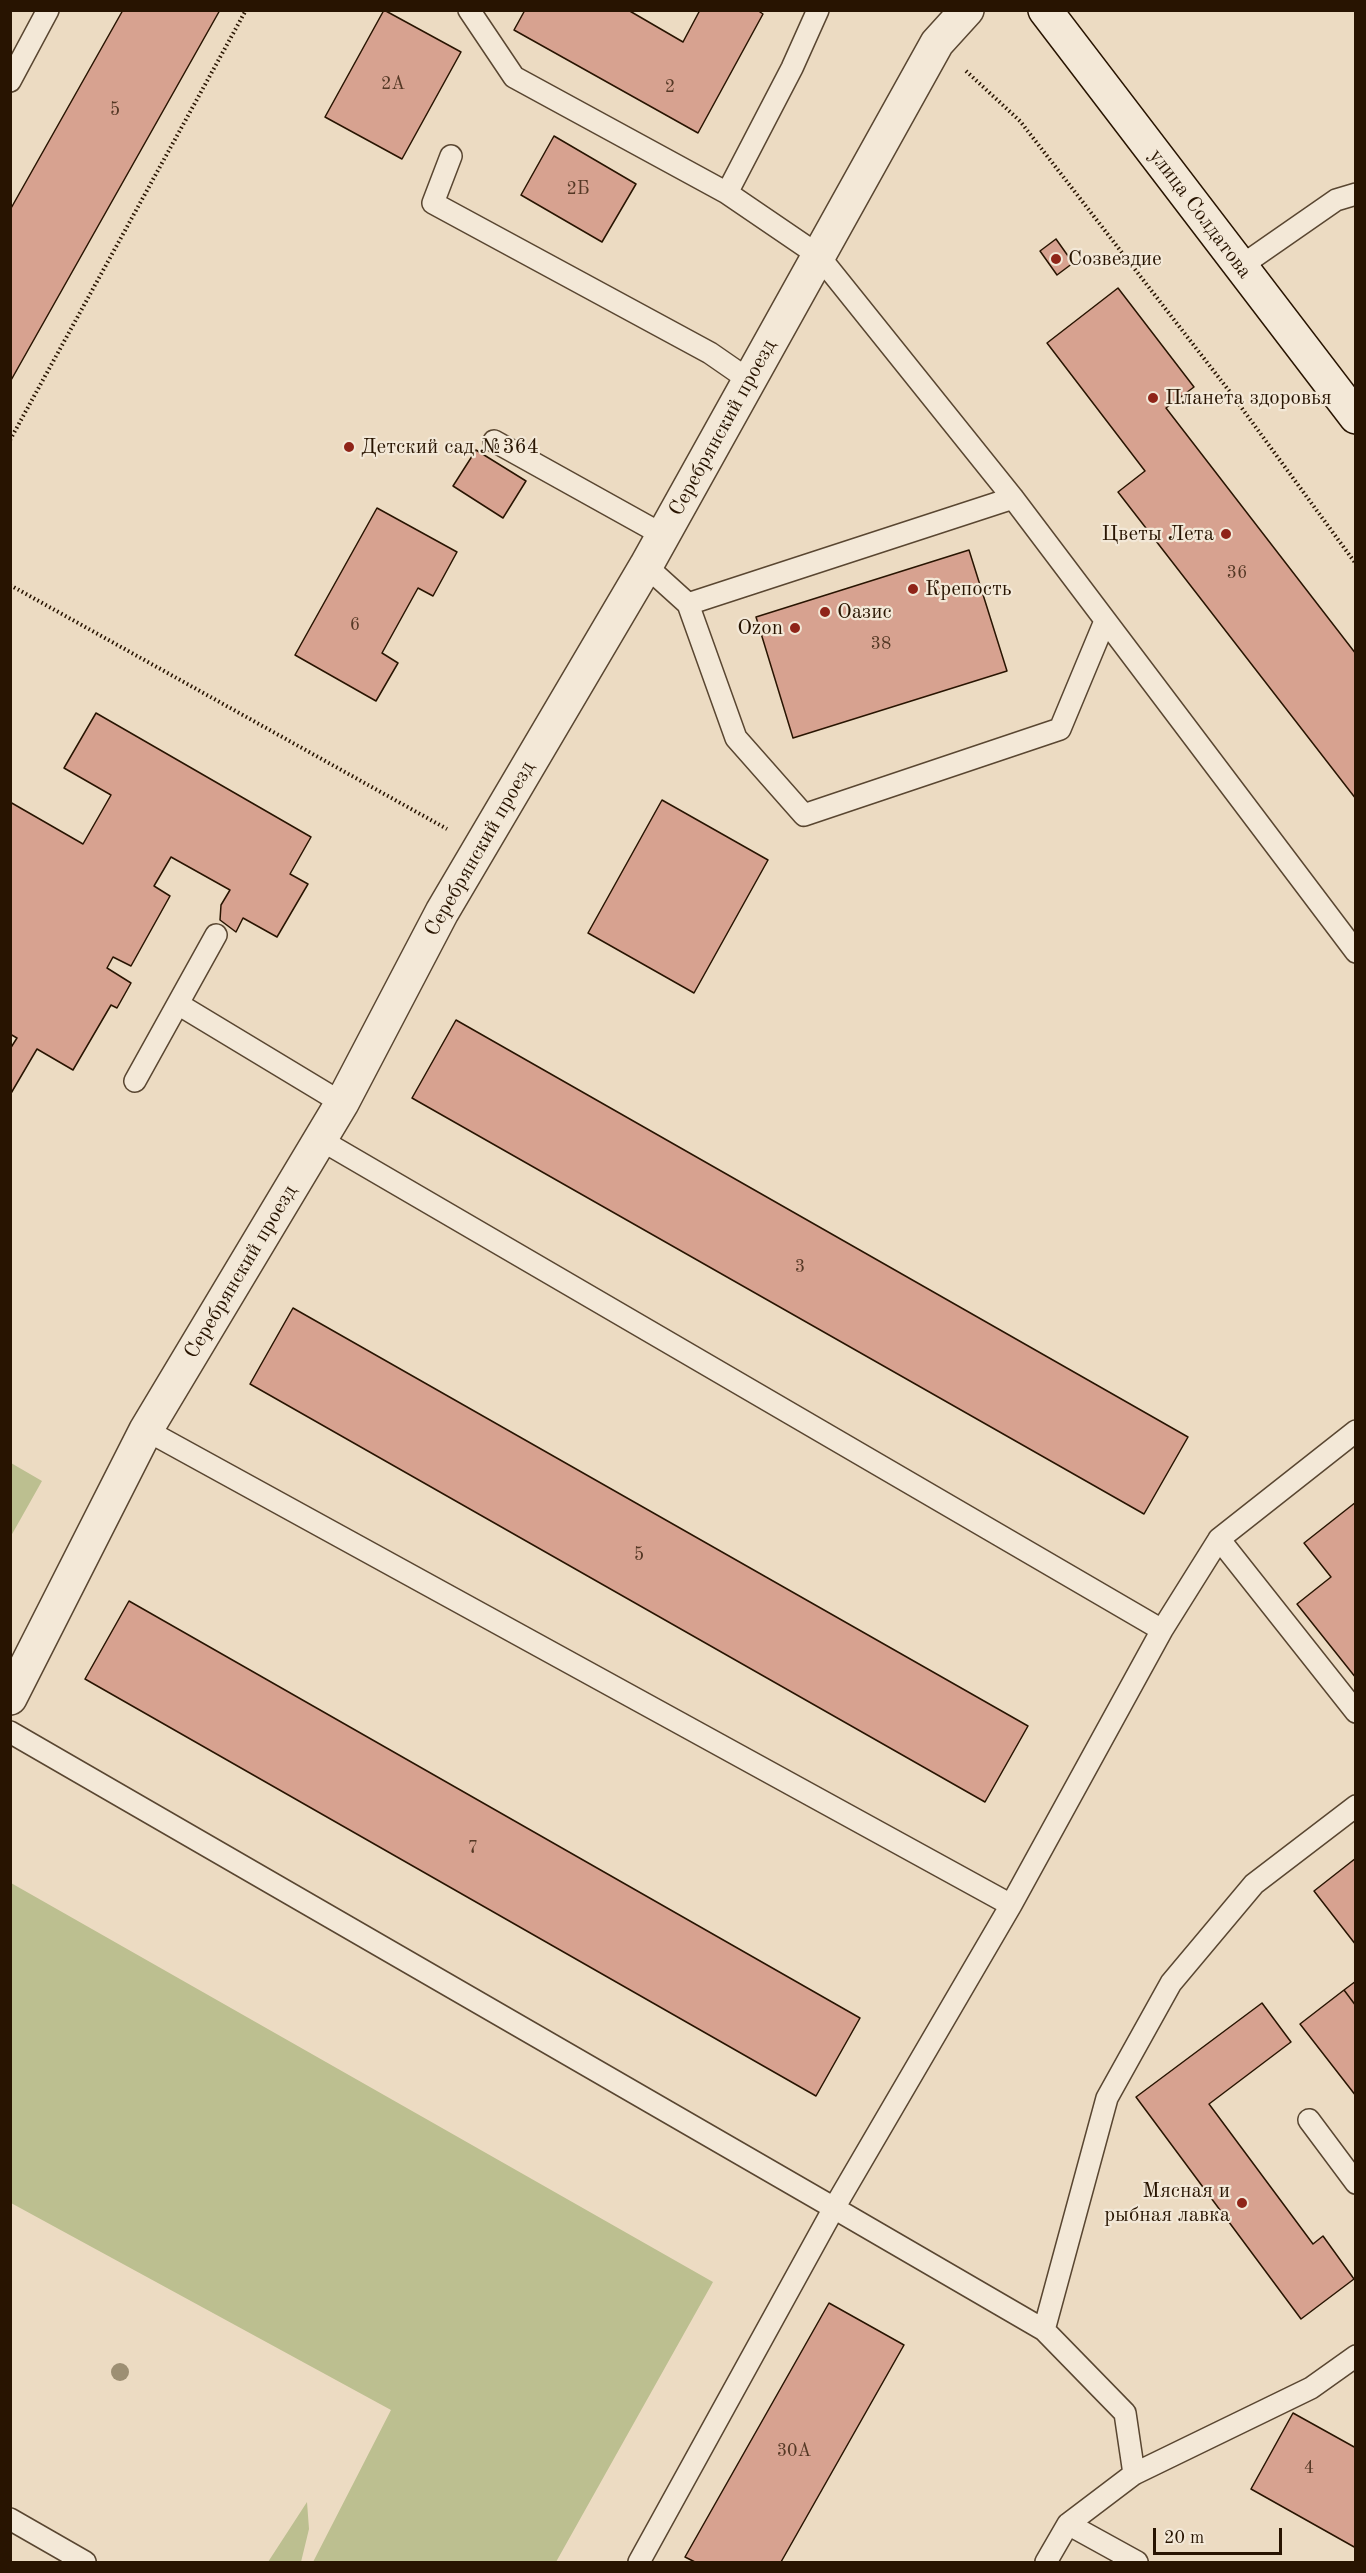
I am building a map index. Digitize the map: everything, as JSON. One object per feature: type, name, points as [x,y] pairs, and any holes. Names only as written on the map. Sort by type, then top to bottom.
[{"type":"street","name":"Серебрянский проезд","points":[[10,1698],[146,1430],[321,1140],[442,912],[646,566],[937,44],[968,10]]},
{"type":"street","name":"улица Солдатова","points":[[1045,10],[1356,417]]},
{"type":"lane","points":[[10,81],[48,10]]},
{"type":"lane","points":[[469,10],[514,78],[728,193],[818,255],[1013,498],[1356,952]]},
{"type":"lane","points":[[728,193],[792,68],[818,10]]},
{"type":"lane","points":[[451,156],[433,203],[711,353],[749,380]]},
{"type":"lane","points":[[1240,267],[1336,200],[1356,194]]},
{"type":"lane","points":[[494,441],[663,535]]},
{"type":"lane","points":[[688,604],[1013,498]]},
{"type":"lane","points":[[646,566],[688,604],[735,738],[804,815],[1060,729],[1105,621]]},
{"type":"lane","points":[[135,1081],[216,935]]},
{"type":"lane","points":[[178,1004],[342,1103]]},
{"type":"lane","points":[[321,1140],[1162,1630]]},
{"type":"lane","points":[[146,1430],[1011,1905]]},
{"type":"lane","points":[[639,2562],[834,2208],[1011,1905],[1162,1630],[1219,1539],[1356,1431]]},
{"type":"lane","points":[[1219,1539],[1356,1712]]},
{"type":"lane","points":[[10,1732],[1044,2330],[1125,2414],[1134,2474]]},
{"type":"lane","points":[[1044,2330],[1107,2098],[1171,1983],[1254,1884],[1356,1806]]},
{"type":"lane","points":[[1309,2120],[1356,2183]]},
{"type":"lane","points":[[1046,2562],[1068,2524],[1134,2474],[1311,2388],[1356,2356]]},
{"type":"lane","points":[[10,2519],[85,2562]]},
{"type":"lane","points":[[1068,2524],[1137,2562]]},
{"type":"path","points":[[10,440],[246,10]]},
{"type":"path","points":[[937,44],[1020,121],[1230,392],[1356,564]]},
{"type":"path","points":[[10,585],[456,833]]},
{"type":"green space","points":[[11,1463],[42,1481],[11,1536]]},
{"type":"green space","points":[[11,1883],[713,2282],[556,2562],[313,2562],[391,2410],[11,2203]]},
{"type":"green space","points":[[307,2502],[309,2529],[301,2562],[268,2562]]},
{"type":"building","points":[[123,10],[220,10],[10,382],[10,210]]},
{"type":"building","points":[[384,10],[461,52],[402,159],[325,117]]},
{"type":"building","points":[[525,10],[628,10],[683,42],[700,10],[757,10],[763,14],[698,133],[514,30]]},
{"type":"building","points":[[554,136],[636,184],[602,242],[521,195]]},
{"type":"building","points":[[1056,239],[1073,263],[1057,275],[1040,251]]},
{"type":"building","points":[[1118,288],[1194,387],[1166,408],[1356,654],[1356,799],[1118,492],[1145,471],[1047,343]]},
{"type":"building","points":[[476,450],[526,481],[503,518],[453,486]]},
{"type":"building","points":[[377,508],[457,552],[433,596],[418,588],[382,653],[398,663],[376,701],[295,655]]},
{"type":"building","points":[[969,550],[1007,671],[793,738],[756,617]]},
{"type":"building","points":[[96,713],[311,837],[290,874],[308,884],[277,937],[243,918],[236,932],[220,920],[221,905],[230,890],[171,857],[154,886],[170,896],[131,966],[113,957],[107,968],[131,983],[117,1008],[111,1005],[73,1070],[37,1049],[10,1095],[10,1049],[17,1038],[10,1034],[10,802],[83,844],[111,795],[64,768]]},
{"type":"building","points":[[662,800],[768,860],[694,993],[588,933]]},
{"type":"building","points":[[456,1020],[1188,1437],[1144,1514],[412,1098]]},
{"type":"building","points":[[293,1308],[1028,1726],[985,1802],[250,1384]]},
{"type":"building","points":[[1356,1502],[1356,1678],[1297,1604],[1331,1577],[1304,1543]]},
{"type":"building","points":[[129,1601],[860,2018],[816,2096],[85,1679]]},
{"type":"building","points":[[1356,1858],[1356,1945],[1314,1891]]},
{"type":"building","points":[[1356,1981],[1356,2006],[1344,1990]]},
{"type":"building","points":[[1344,1990],[1356,2006],[1356,2096],[1300,2024]]},
{"type":"building","points":[[1262,2003],[1291,2042],[1209,2104],[1313,2244],[1323,2236],[1354,2279],[1301,2319],[1136,2097]]},
{"type":"building","points":[[829,2303],[904,2345],[781,2562],[695,2562],[685,2557]]},
{"type":"building","points":[[1293,2413],[1356,2448],[1356,2548],[1251,2489]]},
{"type":"place","name":"Созвездие","points":[[1056,259]]},
{"type":"place","name":"Планета здоровья","points":[[1153,398]]},
{"type":"place","name":"Детский сад №364","points":[[349,447]]},
{"type":"place","name":"Цветы Лета","points":[[1226,534]]},
{"type":"place","name":"Крепость","points":[[913,589]]},
{"type":"place","name":"Оазис","points":[[825,612]]},
{"type":"place","name":"Ozon","points":[[795,628]]},
{"type":"place","name":"Мясная и рыбная лавка","points":[[1242,2203]]}]
